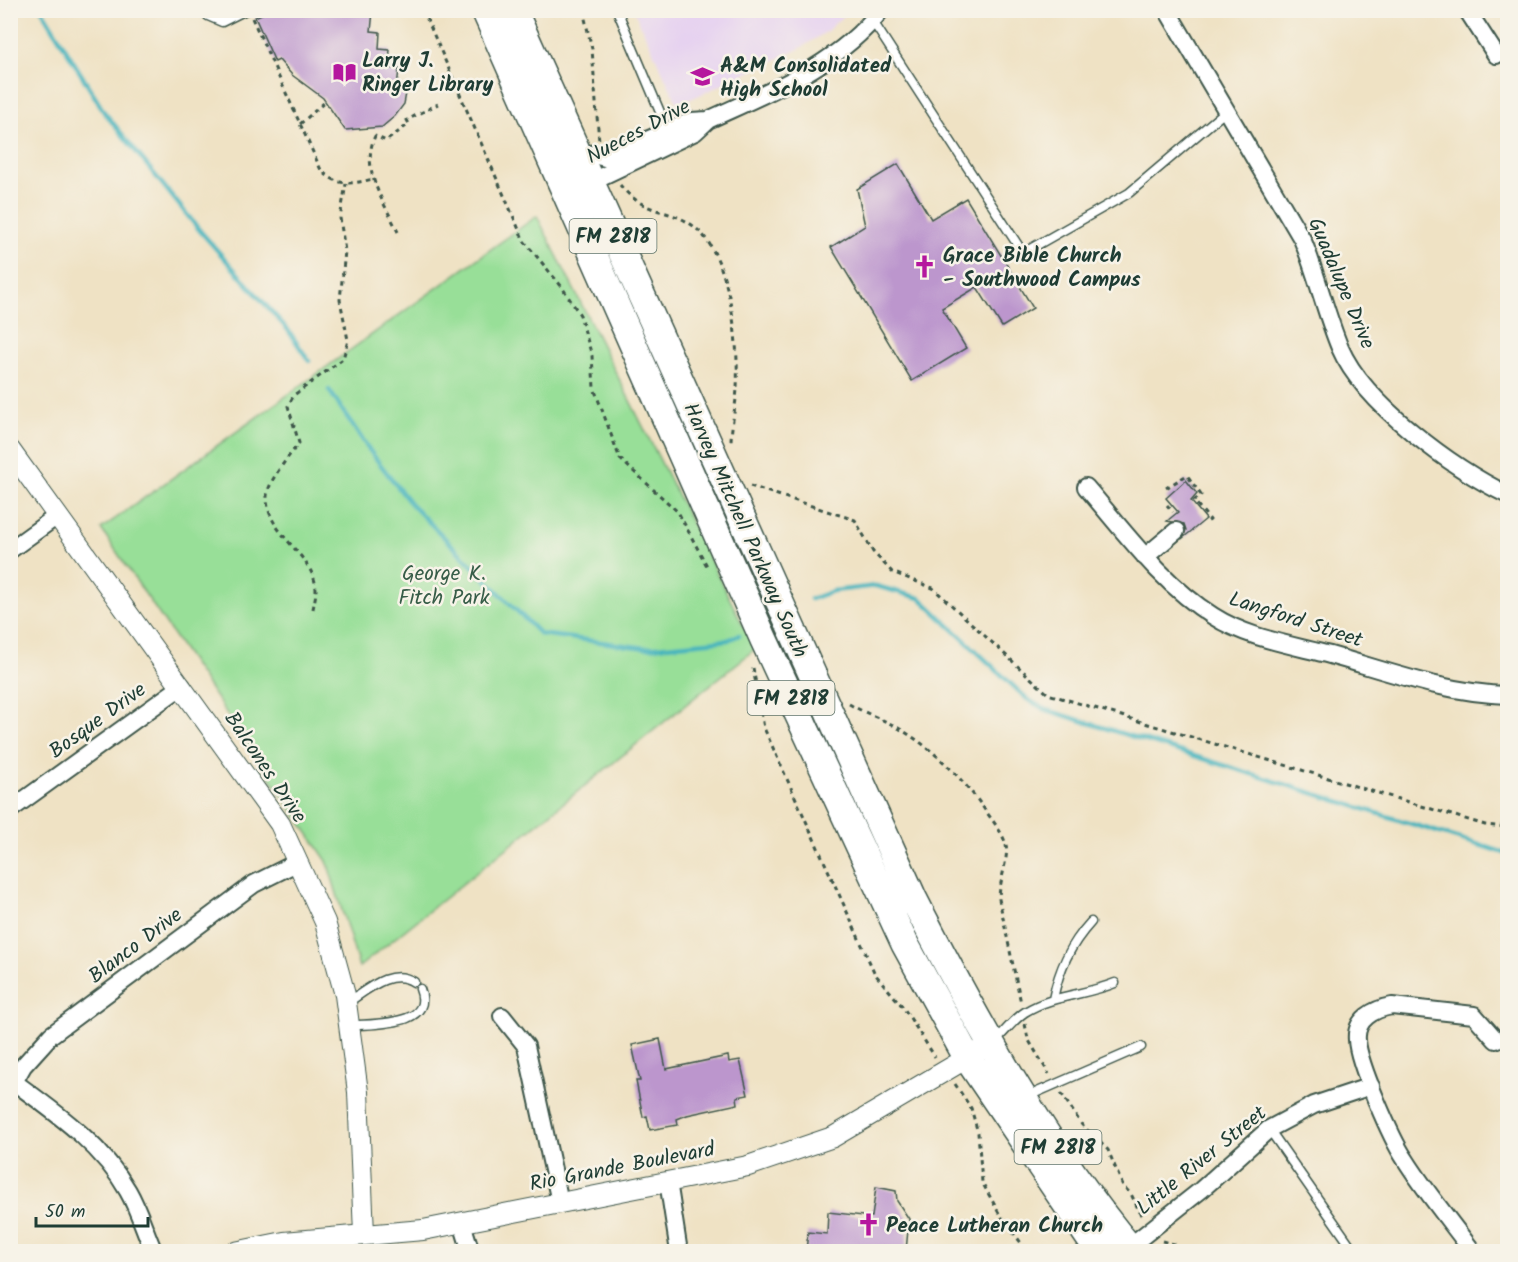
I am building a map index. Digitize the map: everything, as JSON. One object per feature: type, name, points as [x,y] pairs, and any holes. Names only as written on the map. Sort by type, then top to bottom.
[{"type":"highway","name":"Harvey Mitchell Parkway South","points":[[485,10],[564,158]]},
{"type":"highway","name":"Harvey Mitchell Parkway South","points":[[513,10],[564,158],[764,640],[906,944],[957,1065],[1099,1251]]},
{"type":"highway","points":[[564,158],[575,179],[601,171]]},
{"type":"highway","name":"Harvey Mitchell Parkway South","points":[[601,171],[913,898],[971,1012],[1086,1190],[1131,1249]]},
{"type":"street","name":"Guadalupe Drive","points":[[1167,10],[1302,239],[1316,273],[1341,350],[1363,382],[1389,412],[1434,450],[1508,495]]},
{"type":"street","points":[[1467,10],[1496,55]]},
{"type":"street","name":"Nueces Drive","points":[[601,171],[695,132],[708,120],[815,69],[845,47],[876,14]]},
{"type":"street","name":"Nueces Drive","points":[[601,171],[668,131],[691,121],[708,120]]},
{"type":"street","name":"Balcones Drive","points":[[10,450],[280,824],[326,922],[346,1004],[358,1092],[364,1234]]},
{"type":"street","name":"Langford Street","points":[[1086,487],[1171,585],[1214,617],[1263,637],[1436,684],[1484,695],[1508,695]]},
{"type":"street","points":[[10,550],[57,516]]},
{"type":"street","points":[[1145,556],[1176,531]]},
{"type":"street","name":"Bosque Drive","points":[[10,810],[182,686]]},
{"type":"street","name":"Blanco Drive","points":[[12,1080],[51,1035],[254,884],[298,862]]},
{"type":"street","points":[[1473,1251],[1404,1158],[1371,1086],[1356,1040],[1366,1016],[1378,1008],[1392,1006],[1474,1015],[1496,1040]]},
{"type":"street","points":[[502,1016],[526,1046],[560,1202]]},
{"type":"street","name":"Rio Grande Boulevard","points":[[238,1251],[284,1242],[423,1230],[748,1166],[833,1137],[992,1044]]},
{"type":"street","points":[[12,1080],[77,1130],[103,1159],[128,1191],[154,1251]]},
{"type":"street","name":"Little River Street","points":[[1131,1249],[1150,1229],[1201,1190],[1269,1129],[1314,1105],[1371,1086]]},
{"type":"street","points":[[668,1181],[679,1251]]},
{"type":"street","points":[[462,1223],[471,1251]]},
{"type":"lane","points":[[205,10],[207,16],[222,22],[249,13]]},
{"type":"lane","points":[[617,10],[668,131]]},
{"type":"lane","points":[[876,14],[1023,253],[1129,193],[1227,110]]},
{"type":"lane","points":[[1053,999],[1057,977],[1074,940],[1091,922]]},
{"type":"lane","points":[[346,1004],[388,977],[408,979],[417,986],[424,998],[419,1013],[410,1019],[349,1026]]},
{"type":"lane","points":[[992,1044],[1023,1013],[1053,999],[1071,997],[1115,983]]},
{"type":"lane","points":[[1026,1098],[1055,1083],[1141,1047]]},
{"type":"lane","points":[[1269,1129],[1355,1251]]},
{"type":"path","points":[[423,10],[524,241],[562,287],[580,315],[592,356],[594,388],[620,459],[678,512],[710,572]]},
{"type":"path","points":[[583,10],[590,36],[601,171],[633,201],[678,217],[697,228],[711,244],[723,274],[736,347],[737,385],[732,452]]},
{"type":"path","points":[[249,13],[321,170],[330,178],[346,184],[373,179]]},
{"type":"path","points":[[300,125],[326,101]]},
{"type":"path","points":[[398,232],[373,179],[369,154],[375,136],[386,141],[409,124],[407,120],[438,104]]},
{"type":"path","points":[[313,609],[316,589],[309,570],[276,525],[266,498],[273,481],[299,443],[288,406],[294,395],[343,359],[347,351],[348,340],[340,300],[345,251],[340,218],[346,184]]},
{"type":"path","points":[[1166,488],[1187,475],[1201,495],[1194,501],[1210,520],[1207,522]]},
{"type":"path","points":[[750,494],[746,484],[855,520],[873,552],[892,572],[933,588],[1048,694],[1485,825],[1508,827]]},
{"type":"path","points":[[1167,505],[1173,512]]},
{"type":"path","points":[[752,662],[764,728],[875,974],[957,1065],[978,1133],[982,1182],[1000,1215],[1028,1251]]},
{"type":"path","points":[[843,698],[861,711],[892,725],[931,751],[973,794],[996,826],[1006,845],[1007,858],[999,882],[999,899],[1017,976],[1028,1039],[1082,1125],[1108,1150],[1123,1186],[1131,1194],[1150,1229],[1159,1240],[1178,1245],[1184,1251]]},
{"type":"shaded area","name":"A&M Consolidated High School","points":[[634,11],[848,11],[826,32],[799,49],[678,105]]},
{"type":"green space","name":"George K. Fitch Park","points":[[537,216],[755,649],[359,967],[327,861],[101,529]]},
{"type":"building","name":"Larry J. Ringer Library","points":[[270,10],[373,11],[371,31],[380,32],[379,49],[390,50],[388,68],[399,69],[397,87],[407,88],[404,104],[395,116],[382,127],[345,130],[323,98],[292,75],[279,60],[275,62],[255,17]]},
{"type":"building","name":"Grace Bible Church - Southwood Campus","points":[[898,164],[931,219],[966,198],[1033,308],[1002,327],[977,287],[942,308],[966,348],[912,381],[831,247],[865,226],[857,189]]},
{"type":"building","points":[[1186,480],[1197,494],[1191,501],[1206,519],[1183,538],[1186,530],[1184,524],[1167,521],[1178,512],[1166,498]]},
{"type":"building","points":[[660,1039],[666,1069],[728,1056],[729,1062],[740,1060],[748,1095],[737,1097],[738,1104],[687,1115],[677,1119],[678,1125],[650,1130],[647,1116],[643,1117],[636,1081],[640,1081],[632,1045]]},
{"type":"building","name":"Peace Lutheran Church","points":[[876,1187],[896,1191],[897,1201],[909,1219],[906,1251],[806,1251],[808,1232],[827,1234],[828,1212],[872,1217]]},
{"type":"waterway","points":[[42,10],[104,112],[201,232],[288,330],[309,361]]},
{"type":"waterway","points":[[329,390],[370,451],[410,503],[540,634],[646,648],[728,640],[739,635]]},
{"type":"waterway","points":[[811,599],[833,591],[876,586],[920,598],[1027,699],[1044,709],[1508,854]]},
{"type":"place","name":"Larry J. Ringer Library","points":[[344,72]]},
{"type":"place","name":"A&M Consolidated High School","points":[[702,77]]},
{"type":"place","name":"Grace Bible Church - Southwood Campus","points":[[925,267]]},
{"type":"place","name":"Peace Lutheran Church","points":[[868,1225]]}]
